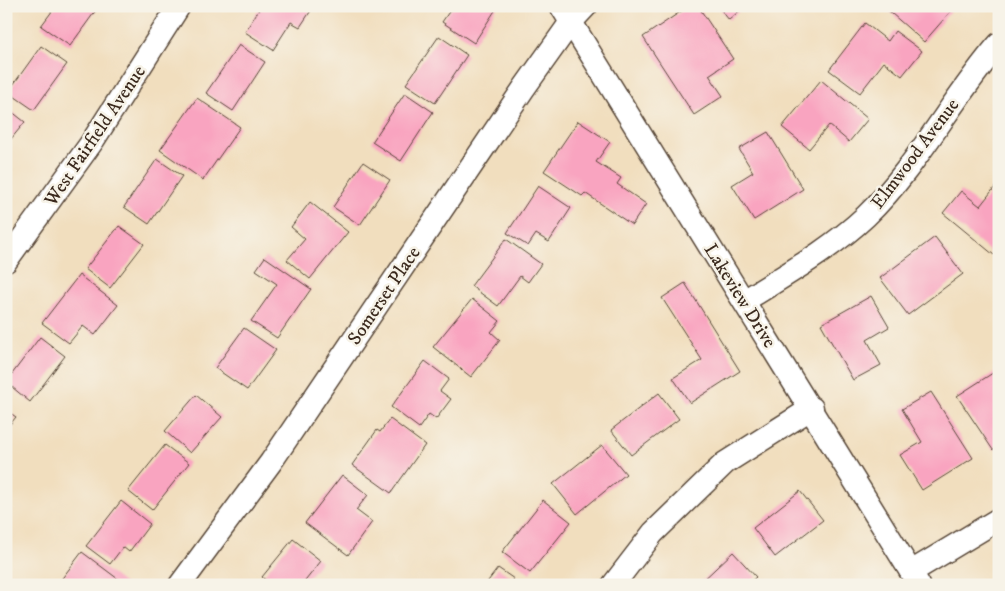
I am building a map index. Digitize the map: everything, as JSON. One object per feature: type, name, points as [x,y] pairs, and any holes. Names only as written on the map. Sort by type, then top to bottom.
[{"type":"street","name":"West Fairfield Avenue","points":[[6,261],[92,142],[179,6]]},
{"type":"street","name":"Lakeview Drive","points":[[573,12],[744,301],[812,408],[915,579]]},
{"type":"street","name":"Somerset Place","points":[[180,585],[271,462],[573,12]]},
{"type":"street","name":"Elmwood Avenue","points":[[744,301],[824,250],[866,216],[905,170],[961,91],[999,44]]},
{"type":"street","points":[[613,585],[652,533],[725,464],[812,408]]},
{"type":"street","points":[[915,579],[999,519]]},
{"type":"building","points":[[56,6],[99,6],[70,46],[41,26]]},
{"type":"building","points":[[261,6],[314,6],[300,27],[291,22],[273,50],[245,32]]},
{"type":"building","points":[[453,6],[498,6],[474,43],[442,22]]},
{"type":"building","points":[[689,6],[698,6],[733,59],[709,75],[723,96],[694,115],[643,37]]},
{"type":"building","points":[[718,6],[745,6],[729,20]]},
{"type":"building","points":[[883,6],[946,6],[951,11],[924,42]]},
{"type":"building","points":[[865,23],[888,41],[895,31],[922,51],[902,76],[884,62],[860,93],[829,70]]},
{"type":"building","points":[[439,36],[467,55],[435,103],[406,84]]},
{"type":"building","points":[[239,45],[265,62],[233,111],[206,93]]},
{"type":"building","points":[[41,46],[67,64],[34,110],[8,92]]},
{"type":"building","points":[[821,80],[868,119],[849,142],[829,125],[809,149],[782,127]]},
{"type":"building","points":[[405,93],[433,112],[401,161],[372,142]]},
{"type":"building","points":[[197,98],[240,127],[203,180],[160,150]]},
{"type":"building","points":[[6,107],[25,122],[6,145]]},
{"type":"building","points":[[578,121],[610,142],[596,162],[621,178],[617,184],[646,204],[632,225],[585,193],[582,196],[544,171]]},
{"type":"building","points":[[768,132],[803,189],[754,220],[732,185],[753,172],[739,149]]},
{"type":"building","points":[[157,159],[182,176],[149,224],[124,207]]},
{"type":"building","points":[[363,162],[390,180],[360,225],[333,207]]},
{"type":"building","points":[[999,182],[999,248],[994,255],[943,213],[961,191],[980,206]]},
{"type":"building","points":[[538,186],[571,208],[549,242],[536,234],[528,246],[507,233]]},
{"type":"building","points":[[310,202],[348,232],[310,279],[287,260],[305,239],[291,227]]},
{"type":"building","points":[[119,226],[144,244],[110,288],[85,269]]},
{"type":"building","points":[[935,237],[963,274],[908,315],[880,278]]},
{"type":"building","points":[[506,239],[541,264],[528,282],[520,276],[498,306],[471,286]]},
{"type":"building","points":[[265,257],[311,289],[277,338],[251,321],[277,284],[256,270]]},
{"type":"building","points":[[79,275],[118,305],[95,335],[83,326],[69,343],[42,323]]},
{"type":"building","points":[[685,283],[740,371],[690,403],[673,378],[702,360],[662,298]]},
{"type":"building","points":[[871,296],[889,327],[867,340],[881,365],[853,380],[821,324]]},
{"type":"building","points":[[472,299],[500,321],[491,332],[500,340],[471,377],[433,347]]},
{"type":"building","points":[[244,328],[276,350],[247,390],[215,368]]},
{"type":"building","points":[[40,337],[65,356],[30,402],[6,382]]},
{"type":"building","points":[[425,361],[449,379],[440,391],[451,399],[436,419],[429,414],[419,428],[391,407]]},
{"type":"building","points":[[999,369],[999,446],[993,450],[957,396]]},
{"type":"building","points":[[931,392],[973,458],[922,490],[900,455],[922,442],[902,409]]},
{"type":"building","points":[[659,393],[679,419],[631,455],[611,430]]},
{"type":"building","points":[[196,395],[222,417],[190,453],[165,431]]},
{"type":"building","points":[[6,410],[16,417],[6,429]]},
{"type":"building","points":[[390,419],[425,445],[391,493],[352,465],[377,430],[380,432]]},
{"type":"building","points":[[165,445],[189,463],[152,510],[128,491]]},
{"type":"building","points":[[602,445],[626,474],[577,514],[553,484]]},
{"type":"building","points":[[342,475],[368,495],[356,510],[372,522],[348,555],[305,523]]},
{"type":"building","points":[[800,491],[823,520],[775,557],[753,528]]},
{"type":"building","points":[[543,500],[571,522],[530,573],[502,552]]},
{"type":"building","points":[[121,501],[150,524],[129,552],[123,547],[110,564],[86,546]]},
{"type":"building","points":[[293,539],[321,561],[302,585],[271,585],[262,577]]},
{"type":"building","points":[[82,552],[126,585],[57,585]]},
{"type":"building","points":[[733,552],[756,577],[747,585],[698,585]]},
{"type":"building","points":[[498,568],[514,579],[509,585],[485,585]]}]
